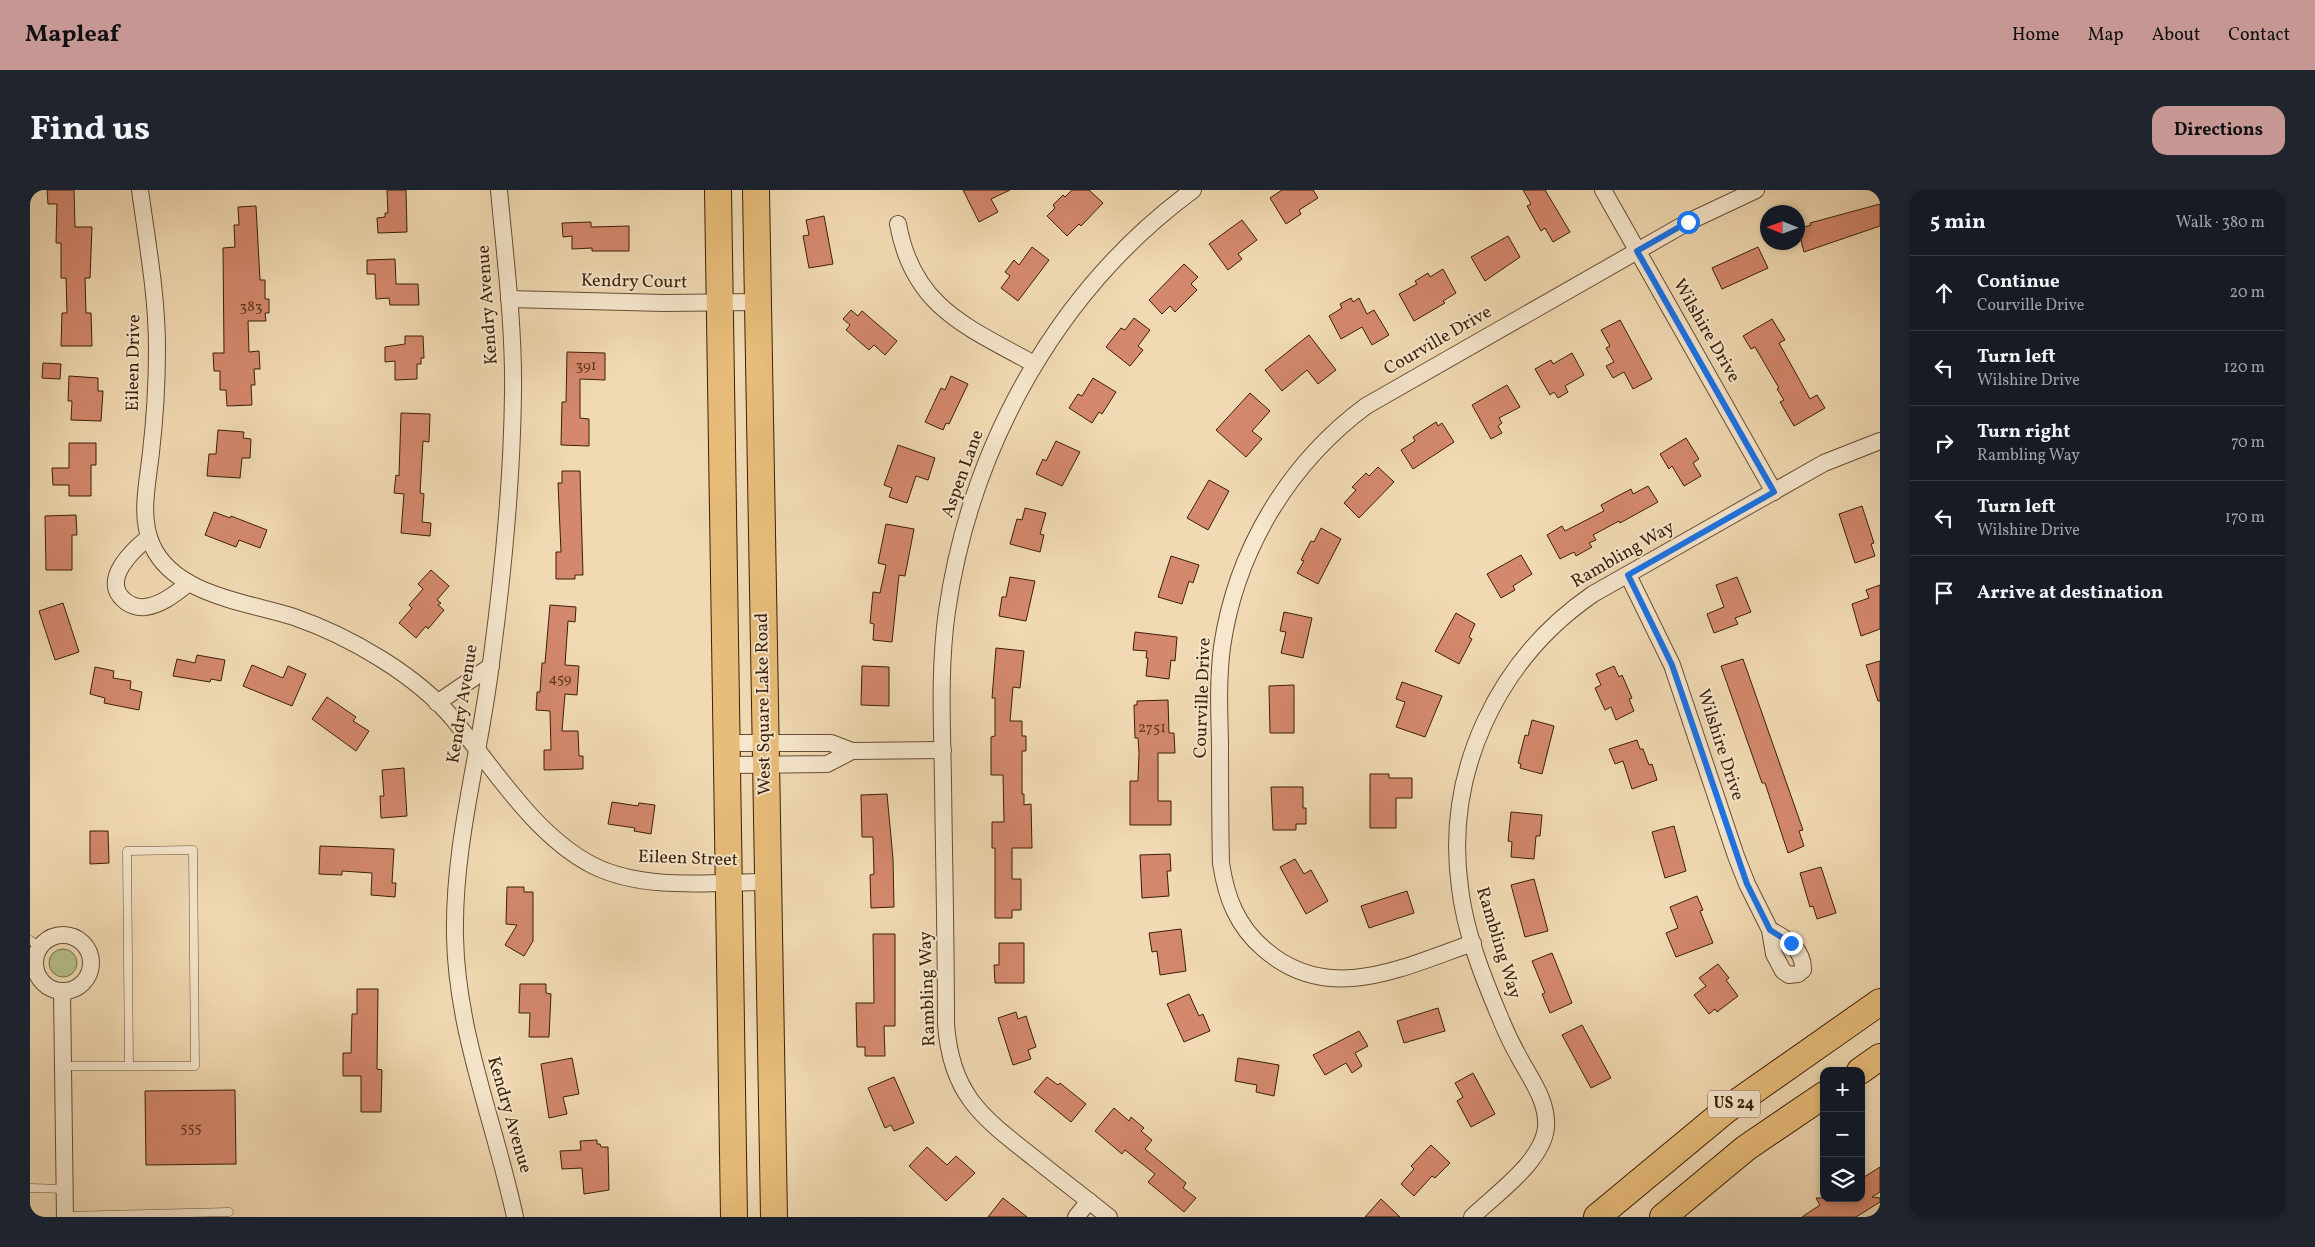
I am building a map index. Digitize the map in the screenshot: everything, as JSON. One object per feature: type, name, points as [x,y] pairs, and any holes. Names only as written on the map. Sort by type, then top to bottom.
[{"type":"highway","points":[[718,190],[734,1217]]},
{"type":"highway","name":"West Square Lake Road","points":[[756,190],[774,1217]]},
{"type":"highway","name":"US 24","points":[[1597,1217],[1726,1110],[1880,1002]]},
{"type":"highway","points":[[1865,1068],[1880,1057]]},
{"type":"highway","name":"US 24","points":[[1662,1217],[1746,1148],[1820,1098]]},
{"type":"street","name":"Eileen Drive","points":[[140,190],[151,271],[157,348],[154,418],[144,507],[149,537],[160,559],[189,583],[216,594],[292,617],[342,636],[387,663],[437,703],[454,720],[477,750]]},
{"type":"street","name":"Kendry Avenue","points":[[499,190],[509,300],[513,392],[512,444],[504,550],[491,666],[469,788],[457,880],[455,922],[457,983],[466,1034],[499,1148],[515,1217]]},
{"type":"street","name":"Aspen Lane","points":[[942,750],[943,656],[955,564],[981,473],[1008,412],[1034,364],[1084,294],[1116,258],[1147,228],[1192,190]]},
{"type":"street","name":"Wilshire Drive","points":[[1603,190],[1774,492]]},
{"type":"street","name":"Courville Drive","points":[[1473,943],[1378,975],[1342,979],[1324,978],[1288,967],[1250,936],[1233,908],[1226,892],[1221,863],[1220,682],[1226,624],[1242,569],[1263,523],[1293,477],[1339,428],[1379,398],[1637,251],[1715,208],[1756,190]]},
{"type":"street","points":[[898,224],[908,261],[921,286],[936,303],[959,322],[1034,364]]},
{"type":"street","name":"Kendry Court","points":[[509,300],[758,302]]},
{"type":"street","name":"Rambling Way","points":[[1472,1217],[1534,1158],[1542,1142],[1546,1127],[1542,1098],[1506,1031],[1473,943],[1460,890],[1457,835],[1464,778],[1484,721],[1505,683],[1541,637],[1573,607],[1824,463],[1880,441]]},
{"type":"street","points":[[149,537],[127,557],[118,572],[116,586],[123,600],[139,607],[153,605],[174,594],[189,583]]},
{"type":"street","name":"Wilshire Drive","points":[[1628,575],[1672,665],[1736,856],[1747,884],[1770,930]]},
{"type":"street","points":[[437,703],[491,666]]},
{"type":"street","name":"Eileen Street","points":[[477,750],[540,825],[565,848],[592,865],[620,876],[644,880],[767,882]]},
{"type":"street","points":[[727,754],[765,754],[827,764],[852,751],[942,750]]},
{"type":"street","name":"Rambling Way","points":[[942,750],[946,1024],[954,1067],[964,1090],[982,1115],[1109,1217]]},
{"type":"street","points":[[63,935],[82,942],[89,953],[91,967],[86,980],[75,988],[62,992],[49,988],[39,979],[35,960],[35,943],[63,935]]},
{"type":"street","points":[[62,992],[65,1217]]},
{"type":"street","points":[[1076,1217],[1089,1201]]},
{"type":"lane","points":[[63,1066],[129,1066],[195,1066],[193,850],[127,851],[129,1066]]},
{"type":"lane","points":[[30,1188],[65,1189]]},
{"type":"lane","points":[[65,1217],[229,1212]]},
{"type":"green space","points":[[63,949],[73,953],[77,963],[73,973],[63,977],[53,973],[49,963],[53,953]]},
{"type":"building","points":[[47,190],[74,190],[75,227],[92,227],[90,278],[85,278],[86,313],[91,313],[92,346],[61,346],[62,313],[67,313],[66,278],[61,278],[61,243],[56,243],[57,204],[48,204]]},
{"type":"building","points":[[387,190],[406,190],[407,232],[378,233],[377,218],[385,217],[385,213],[388,213]]},
{"type":"building","points":[[963,190],[1010,190],[991,199],[998,212],[979,222]]},
{"type":"building","points":[[1072,190],[1089,190],[1103,203],[1081,226],[1079,224],[1067,236],[1047,216],[1055,208],[1053,205],[1063,195],[1065,197]]},
{"type":"building","points":[[1282,190],[1313,190],[1318,198],[1299,210],[1301,214],[1286,224],[1270,198]]},
{"type":"building","points":[[1523,190],[1545,190],[1570,232],[1553,242],[1545,228],[1541,231],[1527,206],[1531,204]]},
{"type":"building","points":[[1880,204],[1880,226],[1804,252],[1805,227],[1811,225],[1810,223]]},
{"type":"building","points":[[256,206],[260,280],[265,280],[265,299],[269,299],[269,313],[265,313],[266,321],[248,321],[249,352],[259,351],[260,369],[254,369],[255,385],[251,385],[252,405],[227,406],[226,390],[220,390],[220,371],[214,371],[213,353],[224,353],[223,248],[235,247],[234,225],[239,225],[238,207]]},
{"type":"building","points":[[824,216],[833,264],[809,268],[803,236],[809,235],[806,220]]},
{"type":"building","points":[[1242,220],[1257,240],[1238,254],[1242,259],[1228,270],[1209,244]]},
{"type":"building","points":[[591,222],[591,227],[629,226],[629,251],[592,251],[592,248],[572,249],[572,236],[563,237],[562,223]]},
{"type":"building","points":[[1508,236],[1520,257],[1485,281],[1471,257]]},
{"type":"building","points":[[1032,247],[1049,260],[1018,301],[1001,288],[1010,276],[1005,272],[1014,260],[1019,265]]},
{"type":"building","points":[[1758,247],[1768,268],[1722,289],[1712,268]]},
{"type":"building","points":[[395,259],[396,284],[418,284],[419,305],[390,305],[389,298],[376,299],[375,274],[367,274],[367,260]]},
{"type":"building","points":[[1184,264],[1198,277],[1191,284],[1197,290],[1175,312],[1170,306],[1162,314],[1149,300]]},
{"type":"building","points":[[1443,269],[1456,293],[1443,301],[1445,303],[1414,321],[1399,294],[1417,284],[1415,281],[1428,273],[1430,277]]},
{"type":"building","points":[[1351,298],[1353,302],[1359,298],[1367,314],[1374,310],[1389,335],[1372,345],[1362,327],[1341,339],[1329,316],[1342,308],[1340,304]]},
{"type":"building","points":[[851,310],[858,316],[862,311],[897,341],[885,355],[874,345],[869,350],[846,330],[850,325],[843,319]]},
{"type":"building","points":[[1134,318],[1150,330],[1138,346],[1143,350],[1130,366],[1106,347],[1121,328],[1125,330]]},
{"type":"building","points":[[1772,319],[1785,340],[1779,343],[1810,399],[1817,395],[1825,408],[1794,426],[1780,402],[1784,400],[1777,389],[1779,388],[1755,347],[1751,349],[1743,336]]},
{"type":"building","points":[[1620,320],[1652,379],[1633,389],[1624,372],[1613,378],[1606,366],[1614,362],[1606,348],[1610,346],[1601,330]]},
{"type":"building","points":[[1309,335],[1336,370],[1318,384],[1307,370],[1282,391],[1265,370]]},
{"type":"building","points":[[405,336],[423,336],[424,358],[421,358],[421,364],[417,364],[417,379],[395,380],[395,361],[385,362],[385,347],[405,344]]},
{"type":"building","points":[[567,352],[605,353],[605,380],[580,379],[580,418],[589,419],[589,446],[561,445],[562,402],[566,402]]},
{"type":"building","points":[[1572,353],[1584,375],[1565,386],[1568,392],[1558,398],[1554,392],[1550,395],[1535,369],[1551,360],[1553,364]]},
{"type":"building","points":[[43,363],[61,364],[60,379],[42,378]]},
{"type":"building","points":[[69,376],[98,378],[98,391],[103,391],[101,421],[71,420],[72,401],[68,401]]},
{"type":"building","points":[[951,376],[968,384],[949,424],[946,423],[943,430],[925,422],[941,388],[945,390]]},
{"type":"building","points":[[1093,378],[1116,392],[1102,414],[1099,412],[1092,423],[1069,408],[1078,394],[1082,396]]},
{"type":"building","points":[[1507,385],[1520,407],[1499,418],[1502,423],[1498,426],[1502,433],[1491,439],[1472,405]]},
{"type":"building","points":[[1250,393],[1270,411],[1252,431],[1262,439],[1246,457],[1216,430]]},
{"type":"building","points":[[401,413],[430,414],[429,442],[423,441],[420,493],[424,494],[422,522],[431,523],[430,536],[401,533],[404,494],[394,493],[396,475],[399,476]]},
{"type":"building","points":[[1436,422],[1438,426],[1442,423],[1454,442],[1413,469],[1401,450],[1415,441],[1413,437]]},
{"type":"building","points":[[218,430],[244,432],[243,438],[251,439],[250,458],[242,458],[240,478],[207,476],[209,454],[216,454]]},
{"type":"building","points":[[1686,438],[1699,459],[1693,463],[1701,476],[1684,486],[1672,466],[1669,469],[1660,454]]},
{"type":"building","points":[[1056,441],[1080,452],[1062,486],[1036,474],[1043,459],[1046,461]]},
{"type":"building","points":[[69,443],[96,443],[96,465],[91,465],[91,496],[69,496],[69,485],[53,485],[52,468],[69,468]]},
{"type":"building","points":[[898,445],[935,458],[928,480],[916,476],[907,503],[889,497],[892,488],[884,485]]},
{"type":"building","points":[[1378,467],[1394,482],[1359,518],[1344,503],[1356,490],[1352,487],[1366,473],[1369,476]]},
{"type":"building","points":[[562,471],[580,471],[583,575],[575,575],[575,579],[556,579],[556,552],[561,552],[558,483],[562,483]]},
{"type":"building","points":[[1209,480],[1229,491],[1208,530],[1187,518]]},
{"type":"building","points":[[1648,486],[1658,502],[1620,523],[1619,521],[1593,535],[1596,540],[1589,543],[1592,547],[1576,556],[1574,552],[1560,559],[1547,535],[1562,526],[1565,531],[1604,511],[1601,505],[1631,489],[1633,494]]},
{"type":"building","points":[[1862,506],[1874,543],[1871,544],[1875,556],[1855,563],[1839,514]]},
{"type":"building","points":[[1025,508],[1046,513],[1040,534],[1044,535],[1040,552],[1010,544],[1017,519],[1022,520]]},
{"type":"building","points":[[214,512],[230,518],[231,516],[267,530],[260,548],[239,540],[236,547],[205,535]]},
{"type":"building","points":[[76,515],[77,535],[72,535],[72,570],[46,570],[45,516]]},
{"type":"building","points":[[886,524],[914,529],[905,576],[899,575],[892,642],[873,640],[874,624],[870,623],[873,592],[880,593],[886,565],[878,563]]},
{"type":"building","points":[[1321,528],[1341,539],[1318,584],[1297,573],[1304,561],[1301,560],[1311,541],[1314,542]]},
{"type":"building","points":[[1521,555],[1532,574],[1513,586],[1515,590],[1501,598],[1487,574]]},
{"type":"building","points":[[1171,556],[1199,565],[1193,583],[1189,581],[1182,604],[1158,597]]},
{"type":"building","points":[[431,570],[449,586],[437,600],[441,603],[438,605],[444,610],[428,629],[426,626],[416,638],[399,623],[412,608],[409,605],[423,589],[418,584]]},
{"type":"building","points":[[1010,577],[1035,581],[1026,621],[999,616],[1002,597],[1006,597]]},
{"type":"building","points":[[1737,577],[1751,612],[1735,618],[1738,624],[1714,633],[1707,614],[1724,607],[1716,585]]},
{"type":"building","points":[[1880,585],[1880,629],[1861,636],[1852,604],[1869,598],[1866,590]]},
{"type":"building","points":[[63,603],[79,652],[55,660],[39,611]]},
{"type":"building","points":[[550,605],[576,607],[575,622],[568,621],[565,665],[579,666],[577,695],[565,694],[562,731],[578,731],[579,756],[583,756],[583,769],[544,770],[544,750],[551,750],[550,711],[536,710],[537,692],[540,692],[542,663],[545,663]]},
{"type":"building","points":[[1284,612],[1312,618],[1303,658],[1281,653],[1286,632],[1280,631]]},
{"type":"building","points":[[1456,613],[1475,624],[1469,637],[1472,639],[1459,664],[1435,651]]},
{"type":"building","points":[[1135,632],[1177,637],[1175,661],[1171,660],[1169,679],[1146,676],[1147,651],[1133,650]]},
{"type":"building","points":[[996,648],[1024,651],[1020,688],[1013,687],[1010,721],[1022,721],[1022,736],[1026,736],[1026,751],[1022,751],[1022,794],[1024,794],[1024,805],[1031,804],[1032,848],[1012,848],[1012,879],[1021,879],[1021,910],[1012,910],[1012,918],[995,918],[995,848],[992,848],[992,822],[1004,822],[1003,775],[991,775],[991,737],[995,736],[995,698],[992,698]]},
{"type":"building","points":[[197,655],[225,660],[221,681],[211,679],[210,682],[173,676],[177,659],[195,663]]},
{"type":"building","points":[[1743,659],[1803,830],[1799,831],[1804,846],[1788,853],[1765,783],[1762,783],[1721,666]]},
{"type":"building","points":[[1880,661],[1880,701],[1878,701],[1866,665]]},
{"type":"building","points":[[252,665],[283,678],[288,666],[306,674],[292,706],[243,686]]},
{"type":"building","points":[[862,666],[889,667],[889,706],[861,705]]},
{"type":"building","points":[[1614,666],[1619,677],[1622,675],[1632,698],[1629,699],[1634,711],[1616,720],[1611,707],[1605,710],[1595,688],[1601,685],[1596,674]]},
{"type":"building","points":[[95,667],[114,671],[113,678],[131,681],[130,689],[142,692],[139,710],[104,703],[105,698],[90,694]]},
{"type":"building","points":[[1402,682],[1442,696],[1425,737],[1396,727],[1405,702],[1396,699]]},
{"type":"building","points":[[1294,685],[1294,733],[1270,733],[1269,686]]},
{"type":"building","points":[[327,697],[356,717],[353,721],[369,731],[356,751],[312,719]]},
{"type":"building","points":[[1168,700],[1169,733],[1174,733],[1175,753],[1158,753],[1158,801],[1171,801],[1171,825],[1130,825],[1130,781],[1138,781],[1139,753],[1138,738],[1135,738],[1134,705],[1137,705],[1137,701]]},
{"type":"building","points":[[1532,720],[1554,726],[1542,774],[1520,768],[1521,764],[1518,763],[1525,735],[1528,736]]},
{"type":"building","points":[[1637,740],[1640,749],[1643,749],[1649,765],[1652,764],[1657,780],[1632,789],[1623,761],[1615,764],[1609,749]]},
{"type":"building","points":[[404,768],[407,816],[381,818],[380,796],[384,796],[382,770]]},
{"type":"building","points":[[1370,774],[1389,774],[1389,778],[1412,778],[1412,798],[1396,798],[1396,828],[1370,828]]},
{"type":"building","points":[[1271,787],[1303,787],[1303,808],[1306,808],[1306,824],[1296,824],[1296,830],[1273,830]]},
{"type":"building","points":[[887,794],[893,859],[894,907],[871,908],[870,875],[874,874],[873,837],[862,837],[861,795]]},
{"type":"building","points":[[612,802],[638,806],[639,803],[655,805],[651,834],[634,831],[635,828],[608,824]]},
{"type":"building","points":[[1511,812],[1542,815],[1540,836],[1536,836],[1534,859],[1511,857],[1512,842],[1508,841]]},
{"type":"building","points":[[1674,826],[1686,871],[1665,878],[1652,832]]},
{"type":"building","points":[[90,831],[108,831],[109,863],[90,864]]},
{"type":"building","points":[[320,846],[394,849],[392,883],[396,883],[395,897],[371,895],[372,873],[342,871],[342,875],[319,874]]},
{"type":"building","points":[[1170,854],[1171,871],[1167,871],[1169,896],[1142,898],[1140,855]]},
{"type":"building","points":[[1295,859],[1304,874],[1311,870],[1328,901],[1306,914],[1280,867]]},
{"type":"building","points":[[1821,867],[1836,913],[1817,919],[1813,906],[1810,907],[1800,873]]},
{"type":"building","points":[[1534,879],[1548,931],[1525,937],[1511,885]]},
{"type":"building","points":[[507,887],[524,887],[524,892],[533,892],[533,941],[524,956],[505,945],[517,925],[506,924]]},
{"type":"building","points":[[1407,891],[1414,913],[1369,928],[1361,906]]},
{"type":"building","points":[[1697,896],[1703,910],[1700,911],[1713,943],[1676,957],[1666,933],[1678,928],[1670,907]]},
{"type":"building","points":[[1181,929],[1186,971],[1160,975],[1157,951],[1152,952],[1149,933]]},
{"type":"building","points":[[873,934],[895,934],[895,1026],[884,1026],[885,1056],[865,1056],[865,1047],[857,1047],[856,1003],[874,1003]]},
{"type":"building","points":[[999,943],[1024,943],[1024,983],[995,983],[994,965],[999,965]]},
{"type":"building","points":[[1552,953],[1572,1003],[1550,1013],[1542,994],[1545,993],[1532,961]]},
{"type":"building","points":[[1718,964],[1729,978],[1726,980],[1738,996],[1717,1012],[1715,1009],[1709,1014],[1694,995],[1706,986],[1699,978]]},
{"type":"building","points":[[520,984],[546,984],[546,993],[551,994],[549,1037],[529,1037],[530,1013],[519,1013]]},
{"type":"building","points":[[357,989],[378,989],[377,1069],[382,1070],[381,1112],[361,1112],[361,1076],[343,1076],[343,1053],[351,1053],[352,1014],[357,1014]]},
{"type":"building","points":[[1189,994],[1199,1016],[1203,1014],[1210,1031],[1184,1042],[1167,1004]]},
{"type":"building","points":[[1438,1008],[1445,1031],[1404,1043],[1397,1021]]},
{"type":"building","points":[[1016,1012],[1018,1019],[1026,1016],[1036,1047],[1028,1050],[1031,1059],[1013,1065],[998,1018]]},
{"type":"building","points":[[1582,1025],[1611,1078],[1591,1088],[1562,1035]]},
{"type":"building","points":[[1359,1031],[1368,1046],[1355,1053],[1362,1066],[1352,1073],[1346,1063],[1325,1075],[1313,1055]]},
{"type":"building","points":[[572,1058],[579,1094],[563,1097],[567,1114],[549,1118],[541,1064]]},
{"type":"building","points":[[1238,1058],[1279,1065],[1274,1096],[1256,1092],[1257,1085],[1235,1081]]},
{"type":"building","points":[[1473,1073],[1495,1114],[1471,1127],[1457,1101],[1463,1097],[1455,1083]]},
{"type":"building","points":[[894,1077],[914,1123],[894,1131],[891,1125],[885,1128],[868,1088]]},
{"type":"building","points":[[1047,1077],[1058,1085],[1060,1083],[1086,1104],[1071,1122],[1034,1092]]},
{"type":"building","points":[[235,1090],[236,1164],[146,1165],[145,1091]]},
{"type":"building","points":[[1114,1108],[1129,1121],[1131,1117],[1144,1128],[1141,1131],[1152,1140],[1145,1149],[1186,1183],[1183,1188],[1196,1198],[1184,1212],[1148,1182],[1155,1174],[1125,1150],[1122,1154],[1095,1131]]},
{"type":"building","points":[[597,1140],[597,1144],[600,1144],[601,1147],[608,1147],[609,1190],[584,1194],[582,1168],[562,1169],[560,1151],[581,1150],[580,1141]]},
{"type":"building","points":[[1431,1145],[1450,1163],[1435,1178],[1432,1176],[1414,1196],[1401,1184],[1414,1169],[1411,1166]]},
{"type":"building","points":[[927,1147],[947,1165],[956,1156],[975,1173],[946,1201],[909,1166]]},
{"type":"building","points":[[1880,1167],[1880,1192],[1872,1197],[1880,1198],[1880,1202],[1856,1217],[1802,1217],[1820,1205],[1816,1198],[1820,1198],[1820,1202],[1865,1202],[1865,1176]]},
{"type":"building","points":[[1003,1198],[1027,1217],[988,1217]]},
{"type":"building","points":[[1381,1199],[1400,1217],[1365,1217]]},
{"type":"route","points":[[1688,222],[1637,251],[1774,492],[1628,575],[1672,665],[1747,884],[1770,930],[1791,943]]}]
